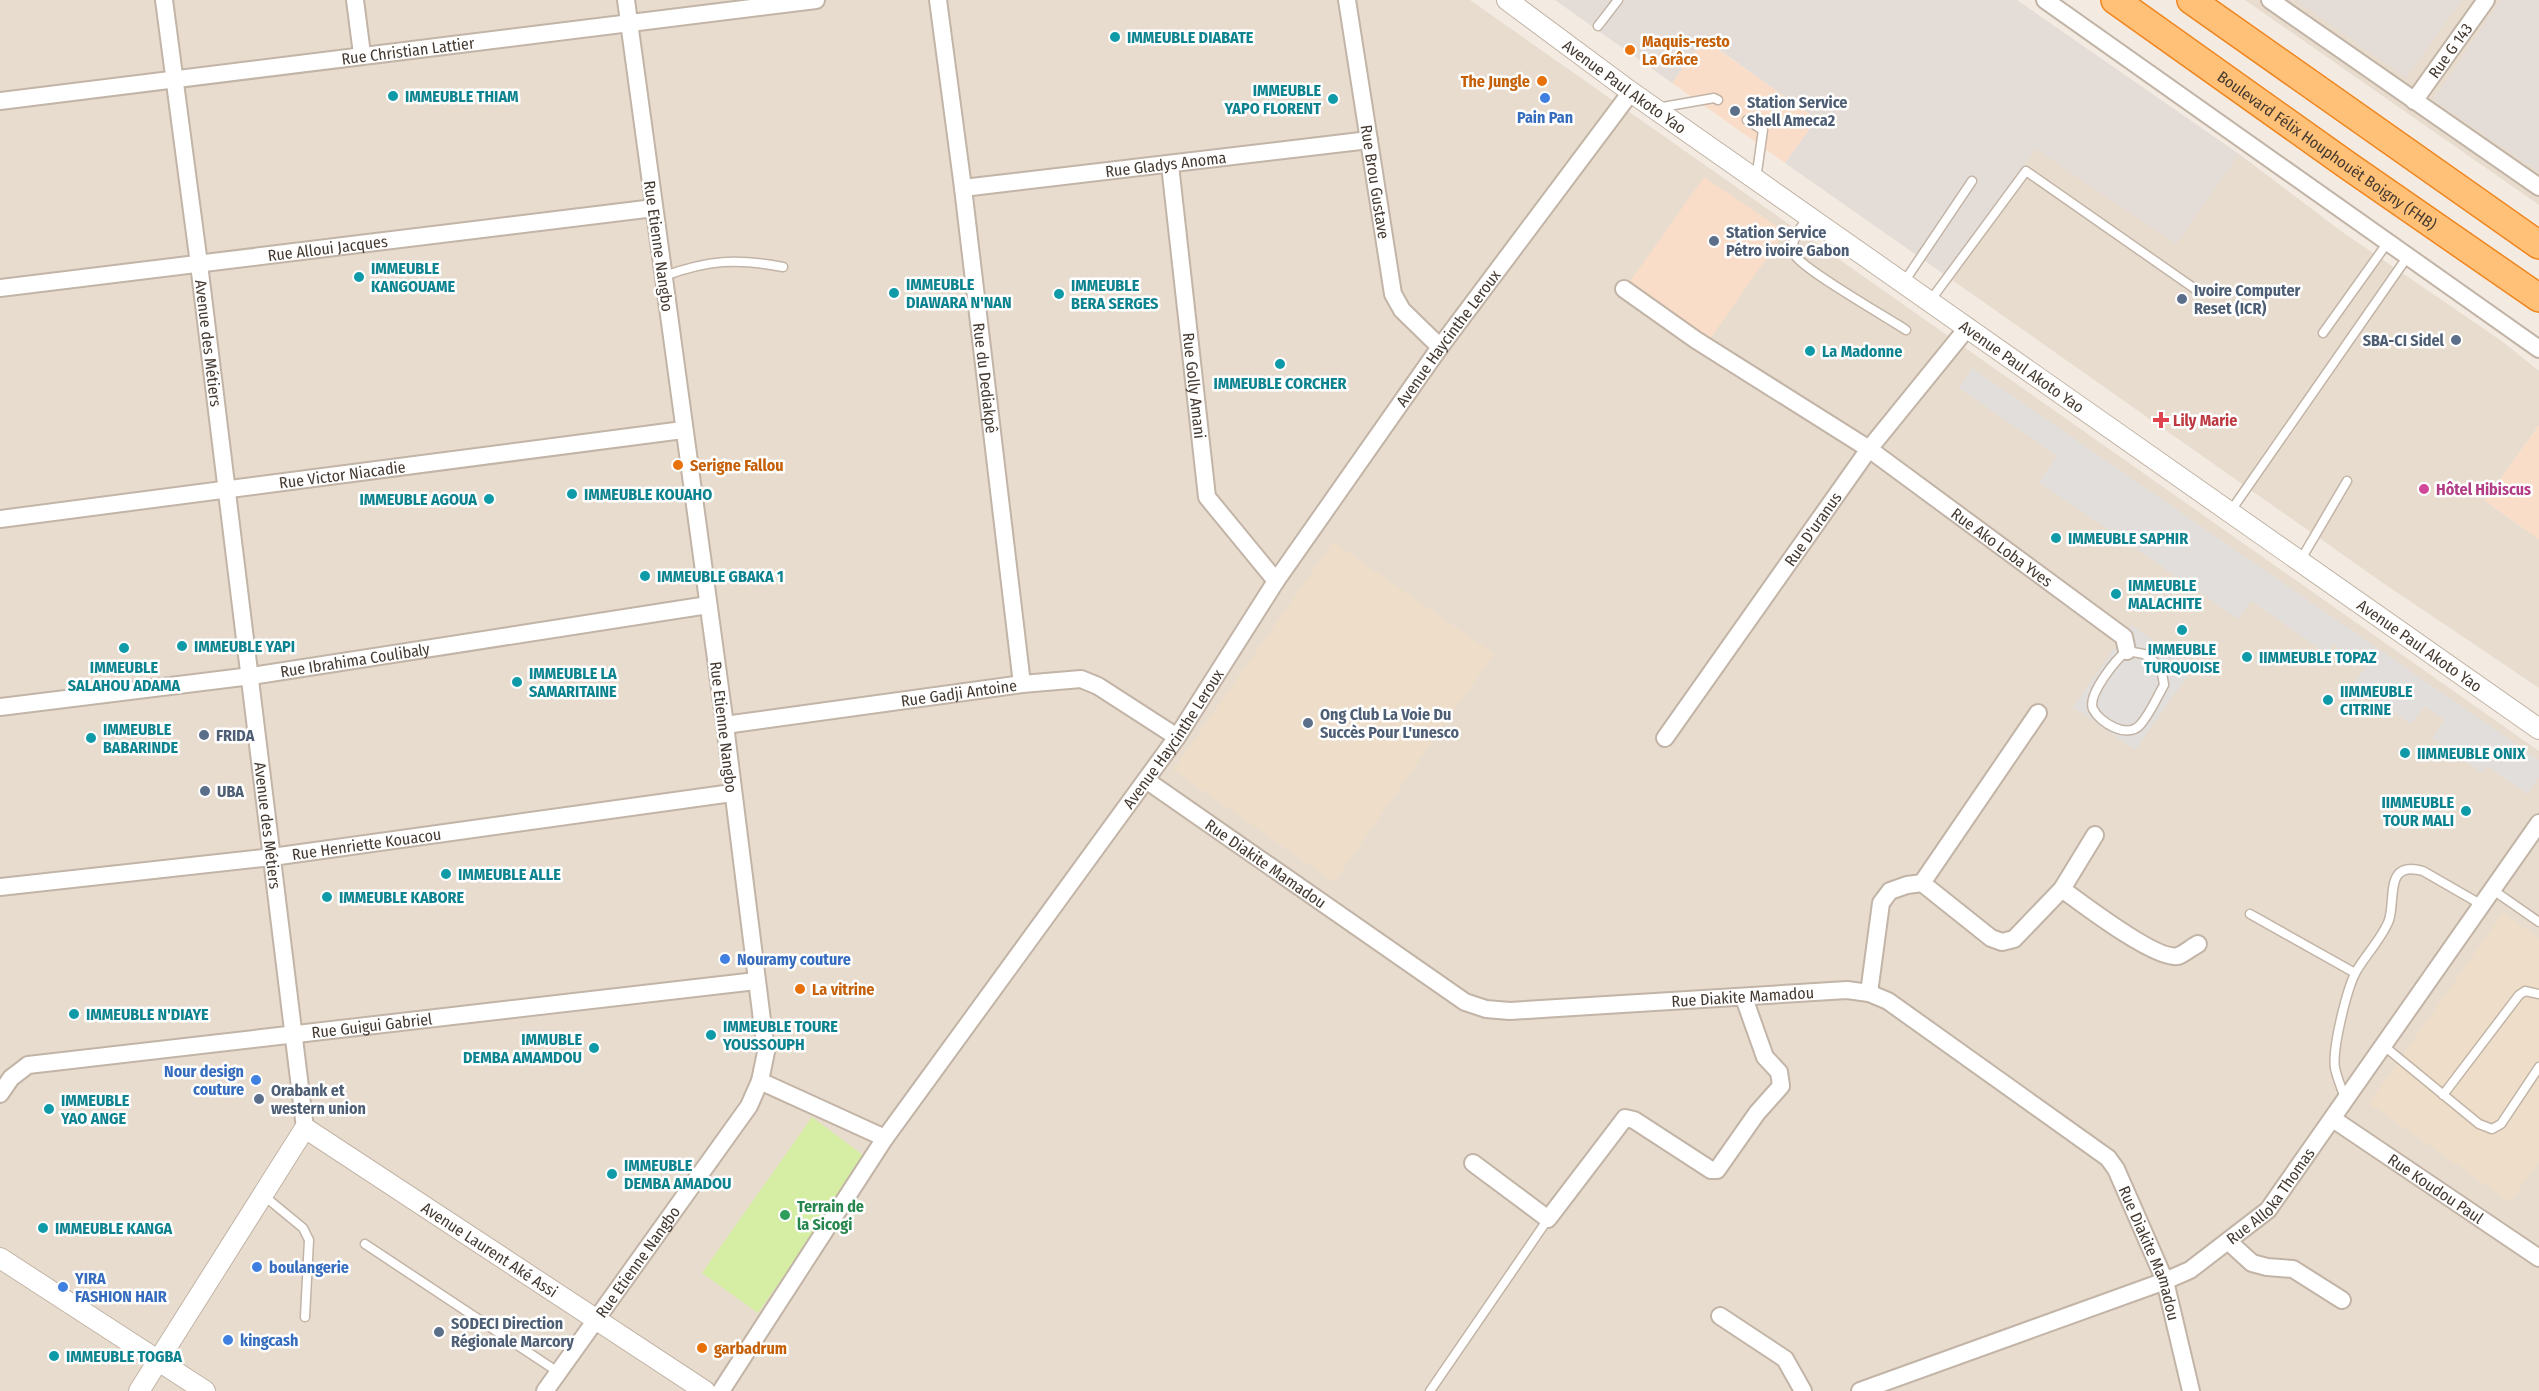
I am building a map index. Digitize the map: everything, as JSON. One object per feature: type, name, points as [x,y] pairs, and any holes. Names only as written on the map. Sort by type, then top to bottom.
[{"type":"highway","name":"Boulevard Félix Houphouët Boigny (FHB)","points":[[2115,0],[2539,298]]},
{"type":"highway","points":[[2191,0],[2539,245]]},
{"type":"street","name":"Avenue des Métiers","points":[[164,0],[251,676],[305,1128]]},
{"type":"street","points":[[355,0],[362,54]]},
{"type":"street","name":"Rue Etienne Nangbo","points":[[545,1391],[749,1106],[760,1081],[765,1052],[725,725],[626,0]]},
{"type":"street","name":"Rue Christian Lattier","points":[[0,101],[362,54],[816,0]]},
{"type":"street","name":"Rue du Dediakpê","points":[[938,0],[963,188],[1022,684]]},
{"type":"street","name":"Rue Brou Gustave","points":[[1347,0],[1394,294],[1402,310],[1440,347]]},
{"type":"street","name":"Avenue Paul Akoto Yao","points":[[1507,0],[1655,109],[2539,729]]},
{"type":"street","points":[[2044,0],[2539,349]]},
{"type":"street","points":[[2270,0],[2539,187]]},
{"type":"street","name":"Rue G 143","points":[[2414,101],[2486,0]]},
{"type":"street","name":"Avenue Haycinthe Leroux","points":[[721,1391],[885,1138],[1177,736],[1276,581],[1440,347],[1631,92]]},
{"type":"street","name":"Rue Gladys Anoma","points":[[963,188],[1369,140]]},
{"type":"street","name":"Rue Golly Amani","points":[[1170,165],[1207,497],[1276,581]]},
{"type":"street","name":"Rue Alloui Jacques","points":[[0,288],[654,208]]},
{"type":"street","name":"Rue Ako Loba Yves","points":[[1624,289],[1696,340],[1869,449],[2124,637],[2127,651]]},
{"type":"street","name":"Rue D'uranus","points":[[1665,738],[1869,449],[1968,327]]},
{"type":"street","name":"Rue Victor Niacadie","points":[[0,519],[683,430]]},
{"type":"street","name":"Rue Ibrahima Coulibaly","points":[[0,707],[251,676],[708,605]]},
{"type":"street","name":"Rue Gadji Antoine","points":[[725,725],[1022,684],[1081,679],[1098,686],[1177,736]]},
{"type":"street","points":[[1922,883],[2038,713]]},
{"type":"street","name":"Rue Diakite Mamadou","points":[[1146,780],[1465,1002],[1486,1009],[1510,1011],[1846,990],[1869,993],[1888,1001],[2108,1158],[2116,1169],[2165,1281],[2192,1391]]},
{"type":"street","name":"Rue Henriette Kouacou","points":[[0,887],[272,857],[732,793]]},
{"type":"street","name":"Rue Alloka Thomas","points":[[1860,1391],[2190,1270],[2268,1210],[2539,823]]},
{"type":"street","points":[[1869,993],[1881,903],[1890,891],[1922,883],[1991,938],[2002,942],[2014,939],[2062,889],[2095,835]]},
{"type":"street","points":[[2062,889],[2144,946],[2167,956],[2178,956],[2198,944]]},
{"type":"street","name":"Rue Guigui Gabriel","points":[[0,1094],[11,1078],[28,1065],[756,981]]},
{"type":"street","points":[[1473,1163],[1548,1220],[1625,1118],[1634,1120],[1711,1170],[1717,1170],[1757,1113],[1781,1086],[1779,1072],[1765,1057],[1744,998]]},
{"type":"street","points":[[760,1081],[885,1138]]},
{"type":"street","name":"Rue Koudou Paul","points":[[2333,1119],[2539,1258]]},
{"type":"street","points":[[139,1391],[305,1128]]},
{"type":"street","name":"Avenue Laurent Aké Assi","points":[[305,1128],[598,1318],[705,1391]]},
{"type":"street","points":[[2229,1242],[2252,1263],[2293,1269],[2342,1300]]},
{"type":"street","points":[[0,1258],[205,1391]]},
{"type":"street","points":[[1720,1316],[1785,1359],[1803,1391]]},
{"type":"lane","points":[[1598,26],[1618,0]]},
{"type":"lane","points":[[1655,109],[1714,98],[1718,100]]},
{"type":"lane","points":[[1747,120],[1763,130],[1756,180]]},
{"type":"lane","points":[[1930,301],[2026,171],[2198,291]]},
{"type":"lane","points":[[1904,283],[1972,180]]},
{"type":"lane","points":[[1808,216],[1795,236],[1793,247],[1795,256],[1839,288],[1906,330]]},
{"type":"lane","points":[[2323,333],[2388,243]]},
{"type":"lane","points":[[2230,512],[2408,256]]},
{"type":"lane","points":[[663,276],[687,267],[720,261],[750,261],[783,267]]},
{"type":"lane","points":[[2299,561],[2347,482]]},
{"type":"lane","points":[[2127,651],[2144,654],[2161,667],[2164,685],[2139,726],[2131,731],[2119,730],[2100,718],[2093,708],[2092,698],[2117,658],[2127,651]]},
{"type":"lane","points":[[2346,1101],[2335,1067],[2337,1035],[2355,973],[2389,920],[2395,880],[2402,871],[2414,868],[2423,870],[2482,905]]},
{"type":"lane","points":[[2493,890],[2539,921]]},
{"type":"lane","points":[[2250,914],[2355,973]]},
{"type":"lane","points":[[2443,1095],[2519,996],[2525,991],[2539,994]]},
{"type":"lane","points":[[2384,1046],[2479,1124],[2492,1129],[2501,1124],[2539,1067]]},
{"type":"lane","points":[[262,1195],[303,1228],[309,1240],[305,1317]]},
{"type":"lane","points":[[1430,1391],[1548,1220]]},
{"type":"lane","points":[[365,1244],[558,1372]]},
{"type":"shaded area","points":[[0,0],[1470,0],[2539,751],[2539,1391],[0,1391]]},
{"type":"shaded area","points":[[1555,0],[2017,0],[2239,154],[2176,244],[2036,149],[1945,275],[1785,163],[1817,119],[1704,39],[1672,83]]},
{"type":"shaded area","points":[[2245,0],[2539,0],[2539,205]]},
{"type":"shaded area","points":[[2296,0],[2462,0],[2406,78]]},
{"type":"shaded area","points":[[2501,0],[2539,0],[2539,172],[2433,100]]},
{"type":"shaded area","points":[[1703,39],[1817,119],[1785,163],[1672,83]]},
{"type":"shaded area","points":[[2036,149],[2176,244],[2239,154],[2341,231],[2503,342],[2539,371],[2539,425],[2485,501],[2539,539],[2539,688],[2383,583],[1945,275]]},
{"type":"shaded area","points":[[1704,177],[1785,232],[1710,339],[1629,283]]},
{"type":"shaded area","points":[[1972,368],[2539,760],[2539,777],[2527,794],[2487,766],[2482,773],[2432,738],[2445,720],[2424,706],[2411,724],[2353,684],[2366,667],[2333,644],[2326,653],[2251,601],[2238,619],[2039,482],[2057,456],[1959,388]]},
{"type":"shaded area","points":[[2539,425],[2539,539],[2485,501]]},
{"type":"shaded area","points":[[1333,542],[1494,654],[1334,882],[1173,770]]},
{"type":"shaded area","points":[[2131,625],[2193,668],[2135,750],[2073,707]]},
{"type":"shaded area","points":[[2503,913],[2539,938],[2539,1162],[2510,1202],[2369,1103]]},
{"type":"green space","name":"Terrain de la Sicogi","points":[[812,1117],[867,1158],[758,1313],[702,1273]]},
{"type":"place","name":"IMMEUBLE DIABATE","points":[[1115,37]]},
{"type":"place","name":"Maquis-resto La Grâce","points":[[1630,50]]},
{"type":"place","name":"The Jungle","points":[[1542,81]]},
{"type":"place","name":"IMMEUBLE THIAM","points":[[393,96]]},
{"type":"place","name":"Pain Pan","points":[[1545,98]]},
{"type":"place","name":"IMMEUBLE YAPO FLORENT","points":[[1333,99]]},
{"type":"place","name":"Station Service Shell Ameca2","points":[[1735,111]]},
{"type":"place","name":"Station Service Pétro ivoire Gabon","points":[[1714,241]]},
{"type":"place","name":"IMMEUBLE KANGOUAME","points":[[359,277]]},
{"type":"place","name":"IMMEUBLE DIAWARA N'NAN","points":[[894,293]]},
{"type":"place","name":"IMMEUBLE BERA SERGES","points":[[1059,294]]},
{"type":"place","name":"Ivoire Computer Reset (ICR)","points":[[2182,299]]},
{"type":"place","name":"SBA-CI Sidel","points":[[2456,340]]},
{"type":"place","name":"La Madonne","points":[[1810,351]]},
{"type":"place","name":"IMMEUBLE CORCHER","points":[[1280,364]]},
{"type":"place","name":"Lily Marie","points":[[2161,420]]},
{"type":"place","name":"Serigne Fallou","points":[[678,465]]},
{"type":"place","name":"Hôtel Hibiscus","points":[[2424,489]]},
{"type":"place","name":"IMMEUBLE KOUAHO","points":[[572,494]]},
{"type":"place","name":"IMMEUBLE AGOUA","points":[[489,499]]},
{"type":"place","name":"IMMEUBLE SAPHIR","points":[[2056,538]]},
{"type":"place","name":"IMMEUBLE GBAKA 1","points":[[645,576]]},
{"type":"place","name":"IMMEUBLE MALACHITE","points":[[2116,594]]},
{"type":"place","name":"IMMEUBLE TURQUOISE","points":[[2182,630]]},
{"type":"place","name":"IMMEUBLE YAPI","points":[[182,646]]},
{"type":"place","name":"IMMEUBLE SALAHOU ADAMA","points":[[124,648]]},
{"type":"place","name":"IIMMEUBLE TOPAZ","points":[[2247,657]]},
{"type":"place","name":"IMMEUBLE LA SAMARITAINE","points":[[517,682]]},
{"type":"place","name":"IIMMEUBLE CITRINE","points":[[2328,700]]},
{"type":"place","name":"Ong Club La Voie Du Succès Pour L'unesco","points":[[1308,723]]},
{"type":"place","name":"FRIDA","points":[[204,735]]},
{"type":"place","name":"IMMEUBLE BABARINDE","points":[[91,738]]},
{"type":"place","name":"IIMMEUBLE ONIX","points":[[2405,753]]},
{"type":"place","name":"UBA","points":[[205,791]]},
{"type":"place","name":"IIMMEUBLE TOUR MALI","points":[[2466,811]]},
{"type":"place","name":"IMMEUBLE ALLE","points":[[446,874]]},
{"type":"place","name":"IMMEUBLE KABORE","points":[[327,897]]},
{"type":"place","name":"Nouramy couture","points":[[725,959]]},
{"type":"place","name":"La vitrine","points":[[800,989]]},
{"type":"place","name":"IMMEUBLE N'DIAYE","points":[[74,1014]]},
{"type":"place","name":"IMMEUBLE TOURE YOUSSOUPH","points":[[711,1035]]},
{"type":"place","name":"IMMUBLE DEMBA AMAMDOU","points":[[594,1048]]},
{"type":"place","name":"Nour design couture","points":[[256,1080]]},
{"type":"place","name":"Orabank et western union","points":[[259,1099]]},
{"type":"place","name":"IMMEUBLE YAO ANGE","points":[[49,1109]]},
{"type":"place","name":"IMMEUBLE DEMBA AMADOU","points":[[612,1174]]},
{"type":"place","name":"Terrain de la Sicogi","points":[[785,1215]]},
{"type":"place","name":"IMMEUBLE KANGA","points":[[43,1228]]},
{"type":"place","name":"boulangerie","points":[[257,1267]]},
{"type":"place","name":"YIRA FASHION HAIR","points":[[63,1287]]},
{"type":"place","name":"SODECI Direction Régionale Marcory","points":[[439,1332]]},
{"type":"place","name":"kingcash","points":[[228,1340]]},
{"type":"place","name":"garbadrum","points":[[702,1348]]},
{"type":"place","name":"IMMEUBLE TOGBA","points":[[54,1356]]}]
